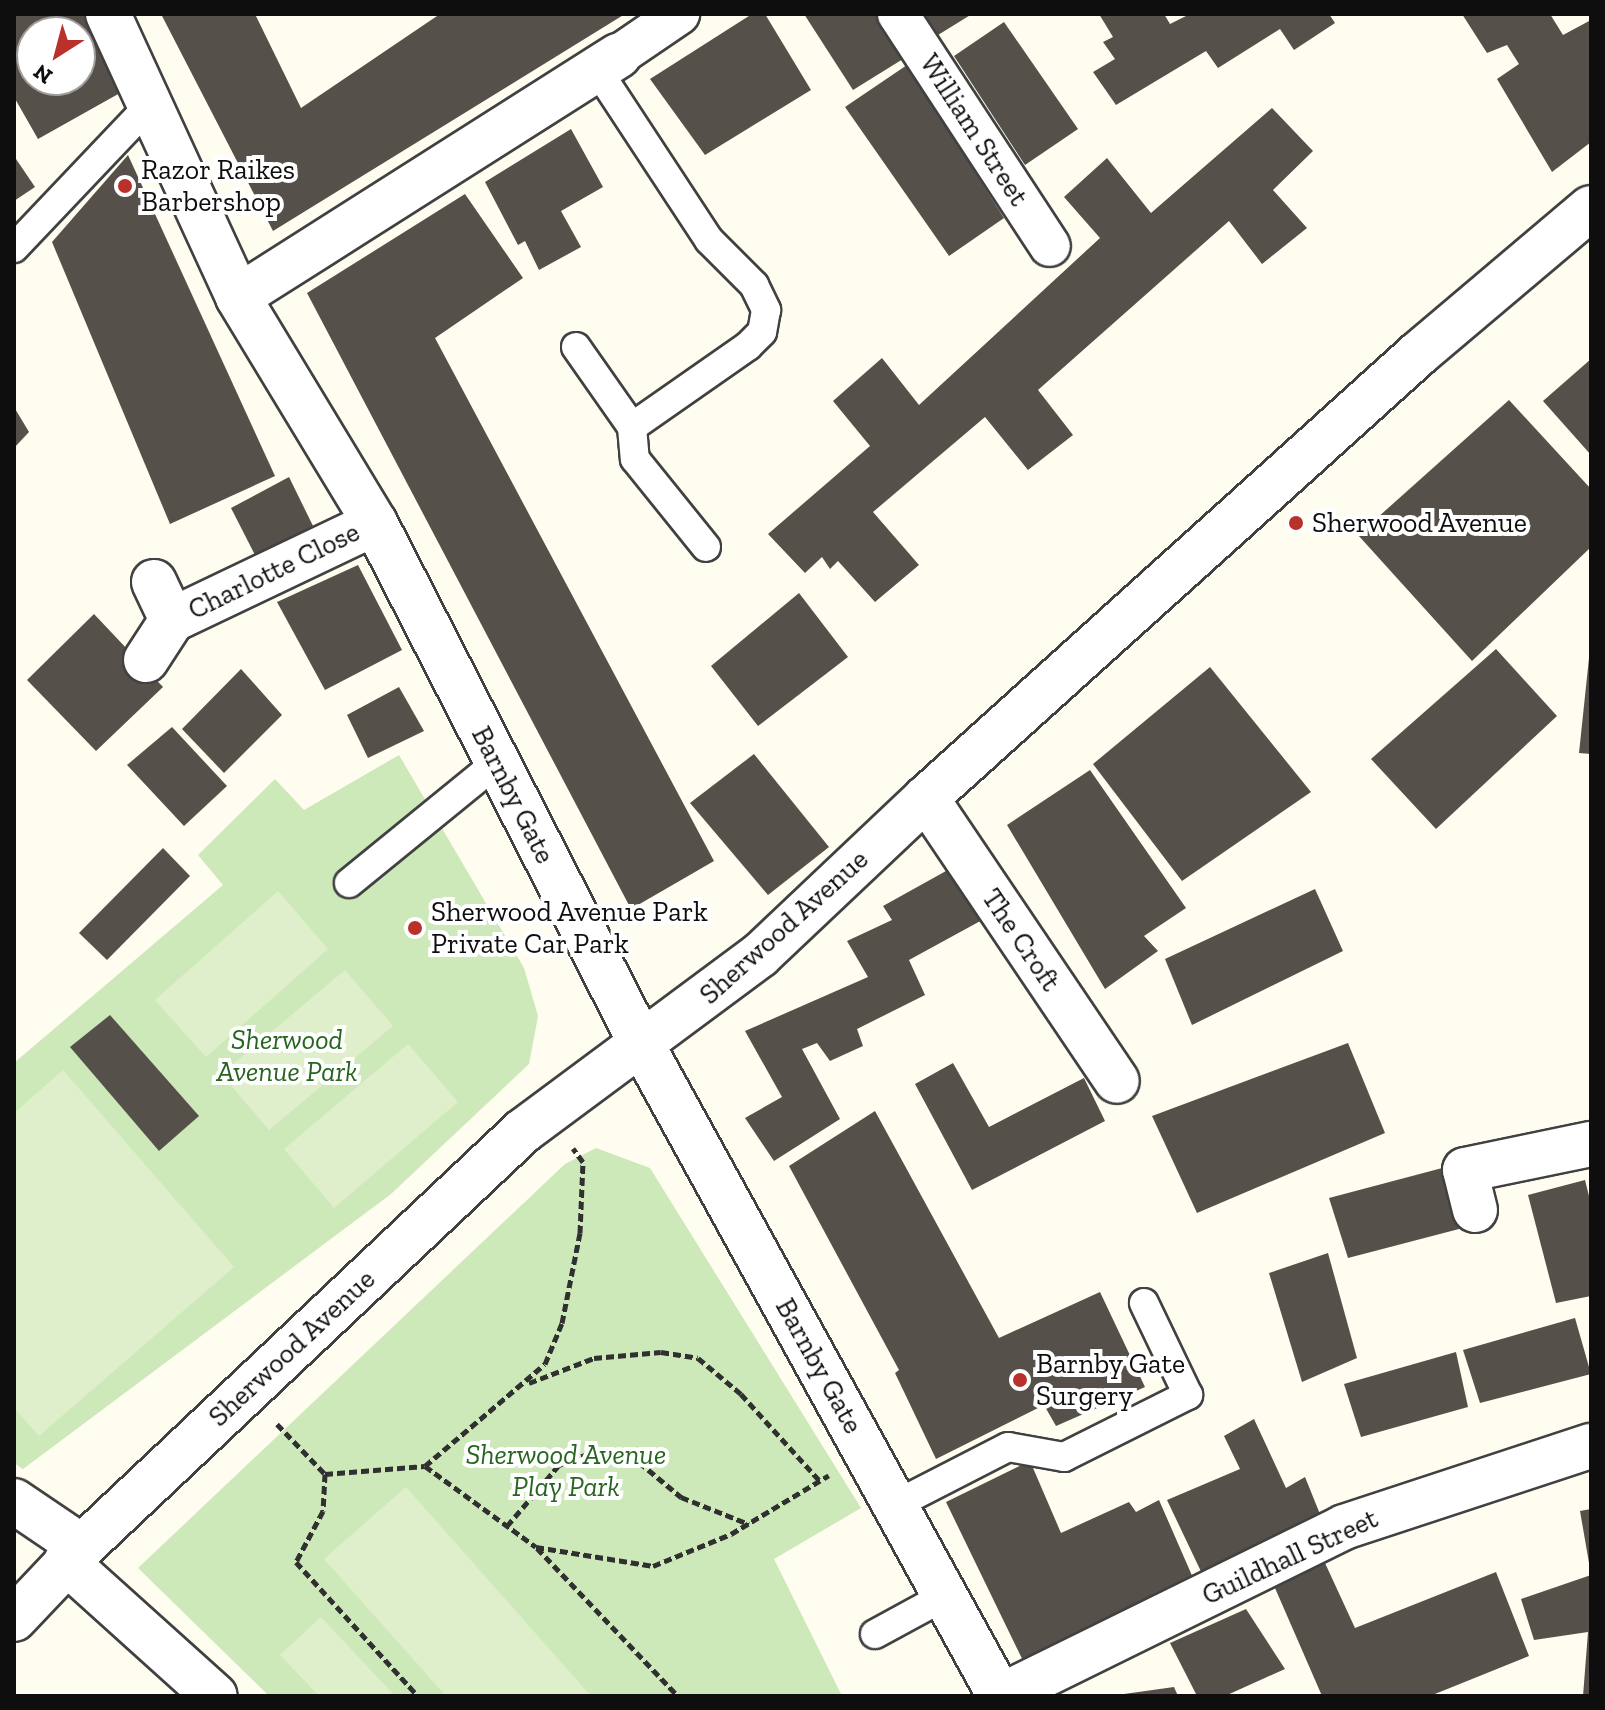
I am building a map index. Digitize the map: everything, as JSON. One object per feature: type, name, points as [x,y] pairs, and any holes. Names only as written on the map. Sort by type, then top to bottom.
[{"type":"street","name":"Barnby Gate","points":[[108,14],[147,108],[238,297],[375,523],[643,1047],[1001,1696]]},
{"type":"street","points":[[238,297],[679,14]]},
{"type":"street","name":"William Street","points":[[898,14],[1050,246]]},
{"type":"street","name":"Sherwood Avenue","points":[[14,1619],[74,1554],[545,1115],[643,1047],[760,955],[926,798],[1429,344],[1591,208]]},
{"type":"street","name":"Charlotte Close","points":[[146,660],[163,601],[375,523]]},
{"type":"street","name":"The Croft","points":[[926,798],[1117,1081]]},
{"type":"street","points":[[1466,1171],[1591,1144]]},
{"type":"street","name":"Guildhall Street","points":[[1001,1696],[1344,1527],[1591,1446]]},
{"type":"street","points":[[14,1501],[74,1554],[215,1696]]},
{"type":"lane","points":[[607,62],[709,240],[754,285],[766,310],[762,332],[748,346],[632,427]]},
{"type":"lane","points":[[14,248],[147,108]]},
{"type":"lane","points":[[576,347],[632,427],[635,459],[706,547]]},
{"type":"lane","points":[[349,883],[496,763]]},
{"type":"lane","points":[[895,1505],[1008,1447],[1064,1457],[1188,1395],[1144,1303]]},
{"type":"lane","points":[[875,1634],[945,1596]]},
{"type":"path","points":[[325,1474],[425,1466],[528,1383],[545,1364],[562,1323],[575,1273],[584,1192],[583,1162],[545,1115]]},
{"type":"path","points":[[528,1383],[594,1358],[661,1352],[698,1358],[741,1394],[819,1480]]},
{"type":"path","points":[[246,1391],[325,1474],[323,1511],[296,1562],[418,1696]]},
{"type":"path","points":[[507,1526],[559,1465],[590,1453],[616,1452],[639,1462],[681,1497],[749,1524]]},
{"type":"path","points":[[536,1547],[653,1566],[749,1524],[866,1452]]},
{"type":"path","points":[[425,1466],[536,1547],[678,1696]]},
{"type":"green space","name":"Sherwood Avenue Park","points":[[399,755],[524,968],[538,1016],[529,1064],[391,1194],[23,1469],[14,1463],[14,1063],[223,885],[198,855],[275,779],[304,810]]},
{"type":"green space","points":[[278,891],[328,949],[206,1057],[155,1000]]},
{"type":"green space","points":[[345,970],[393,1026],[269,1130],[221,1074]]},
{"type":"green space","points":[[408,1044],[458,1102],[334,1208],[284,1149]]},
{"type":"green space","points":[[63,1070],[234,1267],[39,1436],[14,1408],[14,1113]]},
{"type":"green space","name":"Sherwood Avenue Play Park","points":[[596,1148],[650,1168],[861,1508],[774,1559],[842,1696],[269,1696],[138,1568],[565,1164]]},
{"type":"green space","points":[[406,1487],[591,1696],[446,1696],[324,1559]]},
{"type":"green space","points":[[321,1617],[395,1696],[319,1696],[280,1655]]},
{"type":"building","points":[[14,14],[96,14],[136,84],[38,139],[14,97]]},
{"type":"building","points":[[161,14],[255,14],[301,108],[440,14],[625,14],[273,231]]},
{"type":"building","points":[[752,14],[765,14],[811,90],[705,155],[650,79]]},
{"type":"building","points":[[804,14],[876,14],[903,59],[853,90]]},
{"type":"building","points":[[924,14],[972,14],[938,35]]},
{"type":"building","points":[[1099,14],[1164,14],[1170,24],[1190,14],[1329,14],[1335,23],[1294,50],[1280,29],[1218,68],[1206,51],[1116,105],[1093,72],[1115,59],[1103,42],[1113,37]]},
{"type":"building","points":[[1462,14],[1550,14],[1563,35],[1591,20],[1591,142],[1552,172],[1497,79],[1519,64],[1507,45],[1487,53]]},
{"type":"building","points":[[1004,22],[1078,129],[1025,165],[954,56]]},
{"type":"building","points":[[907,65],[1004,218],[949,256],[845,107]]},
{"type":"building","points":[[1272,108],[1313,151],[1273,190],[1307,228],[1262,264],[1229,221],[1038,390],[1073,435],[1028,470],[985,417],[873,512],[919,565],[875,602],[838,561],[830,569],[822,557],[805,573],[768,534],[870,446],[833,401],[882,358],[919,405],[1100,238],[1064,197],[1107,158],[1151,213]]},
{"type":"building","points":[[571,129],[603,187],[561,211],[581,247],[539,270],[525,241],[518,245],[485,182]]},
{"type":"building","points":[[128,155],[275,476],[170,524],[52,242]]},
{"type":"building","points":[[14,156],[35,187],[14,201]]},
{"type":"building","points":[[465,194],[523,278],[435,338],[714,861],[631,909],[307,293]]},
{"type":"building","points":[[1591,359],[1591,455],[1543,401]]},
{"type":"building","points":[[1509,400],[1591,489],[1591,547],[1472,661],[1358,535]]},
{"type":"building","points":[[14,407],[29,432],[14,448]]},
{"type":"building","points":[[289,477],[315,530],[257,559],[231,508]]},
{"type":"building","points":[[358,565],[402,650],[325,690],[277,602]]},
{"type":"building","points":[[799,593],[848,657],[758,726],[711,666]]},
{"type":"building","points":[[94,614],[163,687],[96,751],[27,680]]},
{"type":"building","points":[[1496,649],[1557,716],[1436,829],[1371,759]]},
{"type":"building","points":[[1591,658],[1591,754],[1579,753]]},
{"type":"building","points":[[1210,667],[1311,792],[1182,881],[1093,764]]},
{"type":"building","points":[[241,669],[282,715],[224,773],[182,729]]},
{"type":"building","points":[[399,687],[424,731],[368,758],[347,715]]},
{"type":"building","points":[[172,727],[227,786],[184,826],[127,765]]},
{"type":"building","points":[[754,754],[829,847],[768,895],[690,803]]},
{"type":"building","points":[[1090,770],[1186,908],[1144,936],[1158,951],[1105,989],[1007,825]]},
{"type":"building","points":[[163,848],[190,876],[107,960],[79,933]]},
{"type":"building","points":[[955,866],[984,919],[909,960],[925,995],[857,1029],[863,1046],[830,1061],[817,1043],[802,1049],[840,1119],[774,1161],[745,1118],[782,1097],[745,1031],[868,977],[847,941],[892,920],[883,906]]},
{"type":"building","points":[[1315,889],[1343,951],[1192,1025],[1165,959]]},
{"type":"building","points":[[110,1015],[199,1116],[159,1151],[70,1047]]},
{"type":"building","points":[[1348,1043],[1385,1133],[1197,1213],[1152,1116]]},
{"type":"building","points":[[953,1063],[989,1127],[1084,1078],[1105,1121],[972,1190],[915,1084]]},
{"type":"building","points":[[875,1111],[999,1338],[1100,1292],[1145,1387],[1056,1426],[1044,1405],[936,1459],[895,1373],[899,1370],[789,1166]]},
{"type":"building","points":[[1446,1167],[1459,1229],[1348,1258],[1329,1198]]},
{"type":"building","points":[[1585,1180],[1591,1204],[1591,1296],[1556,1303],[1528,1195]]},
{"type":"building","points":[[1328,1253],[1357,1358],[1302,1382],[1269,1273]]},
{"type":"building","points":[[1575,1318],[1591,1374],[1480,1403],[1463,1350]]},
{"type":"building","points":[[1456,1352],[1468,1407],[1361,1437],[1344,1384]]},
{"type":"building","points":[[1254,1419],[1286,1488],[1305,1477],[1324,1524],[1206,1582],[1167,1500],[1240,1469],[1224,1436]]},
{"type":"building","points":[[1030,1461],[1061,1533],[1129,1502],[1136,1512],[1159,1500],[1197,1587],[1027,1669],[946,1502]]},
{"type":"building","points":[[1591,1509],[1591,1563],[1589,1563],[1580,1511]]},
{"type":"building","points":[[1325,1563],[1355,1628],[1496,1572],[1529,1656],[1430,1696],[1322,1696],[1275,1588]]},
{"type":"building","points":[[1591,1575],[1591,1696],[1583,1696],[1588,1632],[1534,1640],[1521,1599]]},
{"type":"building","points":[[1246,1609],[1285,1669],[1225,1696],[1197,1696],[1170,1643]]},
{"type":"building","points":[[1174,1687],[1178,1696],[1124,1696],[1124,1694]]},
{"type":"place","name":"Razor Raikes Barbershop","points":[[125,186]]},
{"type":"place","name":"Sherwood Avenue","points":[[1296,523]]},
{"type":"place","name":"Sherwood Avenue Park Private Car Park","points":[[415,928]]},
{"type":"place","name":"Barnby Gate Surgery","points":[[1020,1380]]}]
